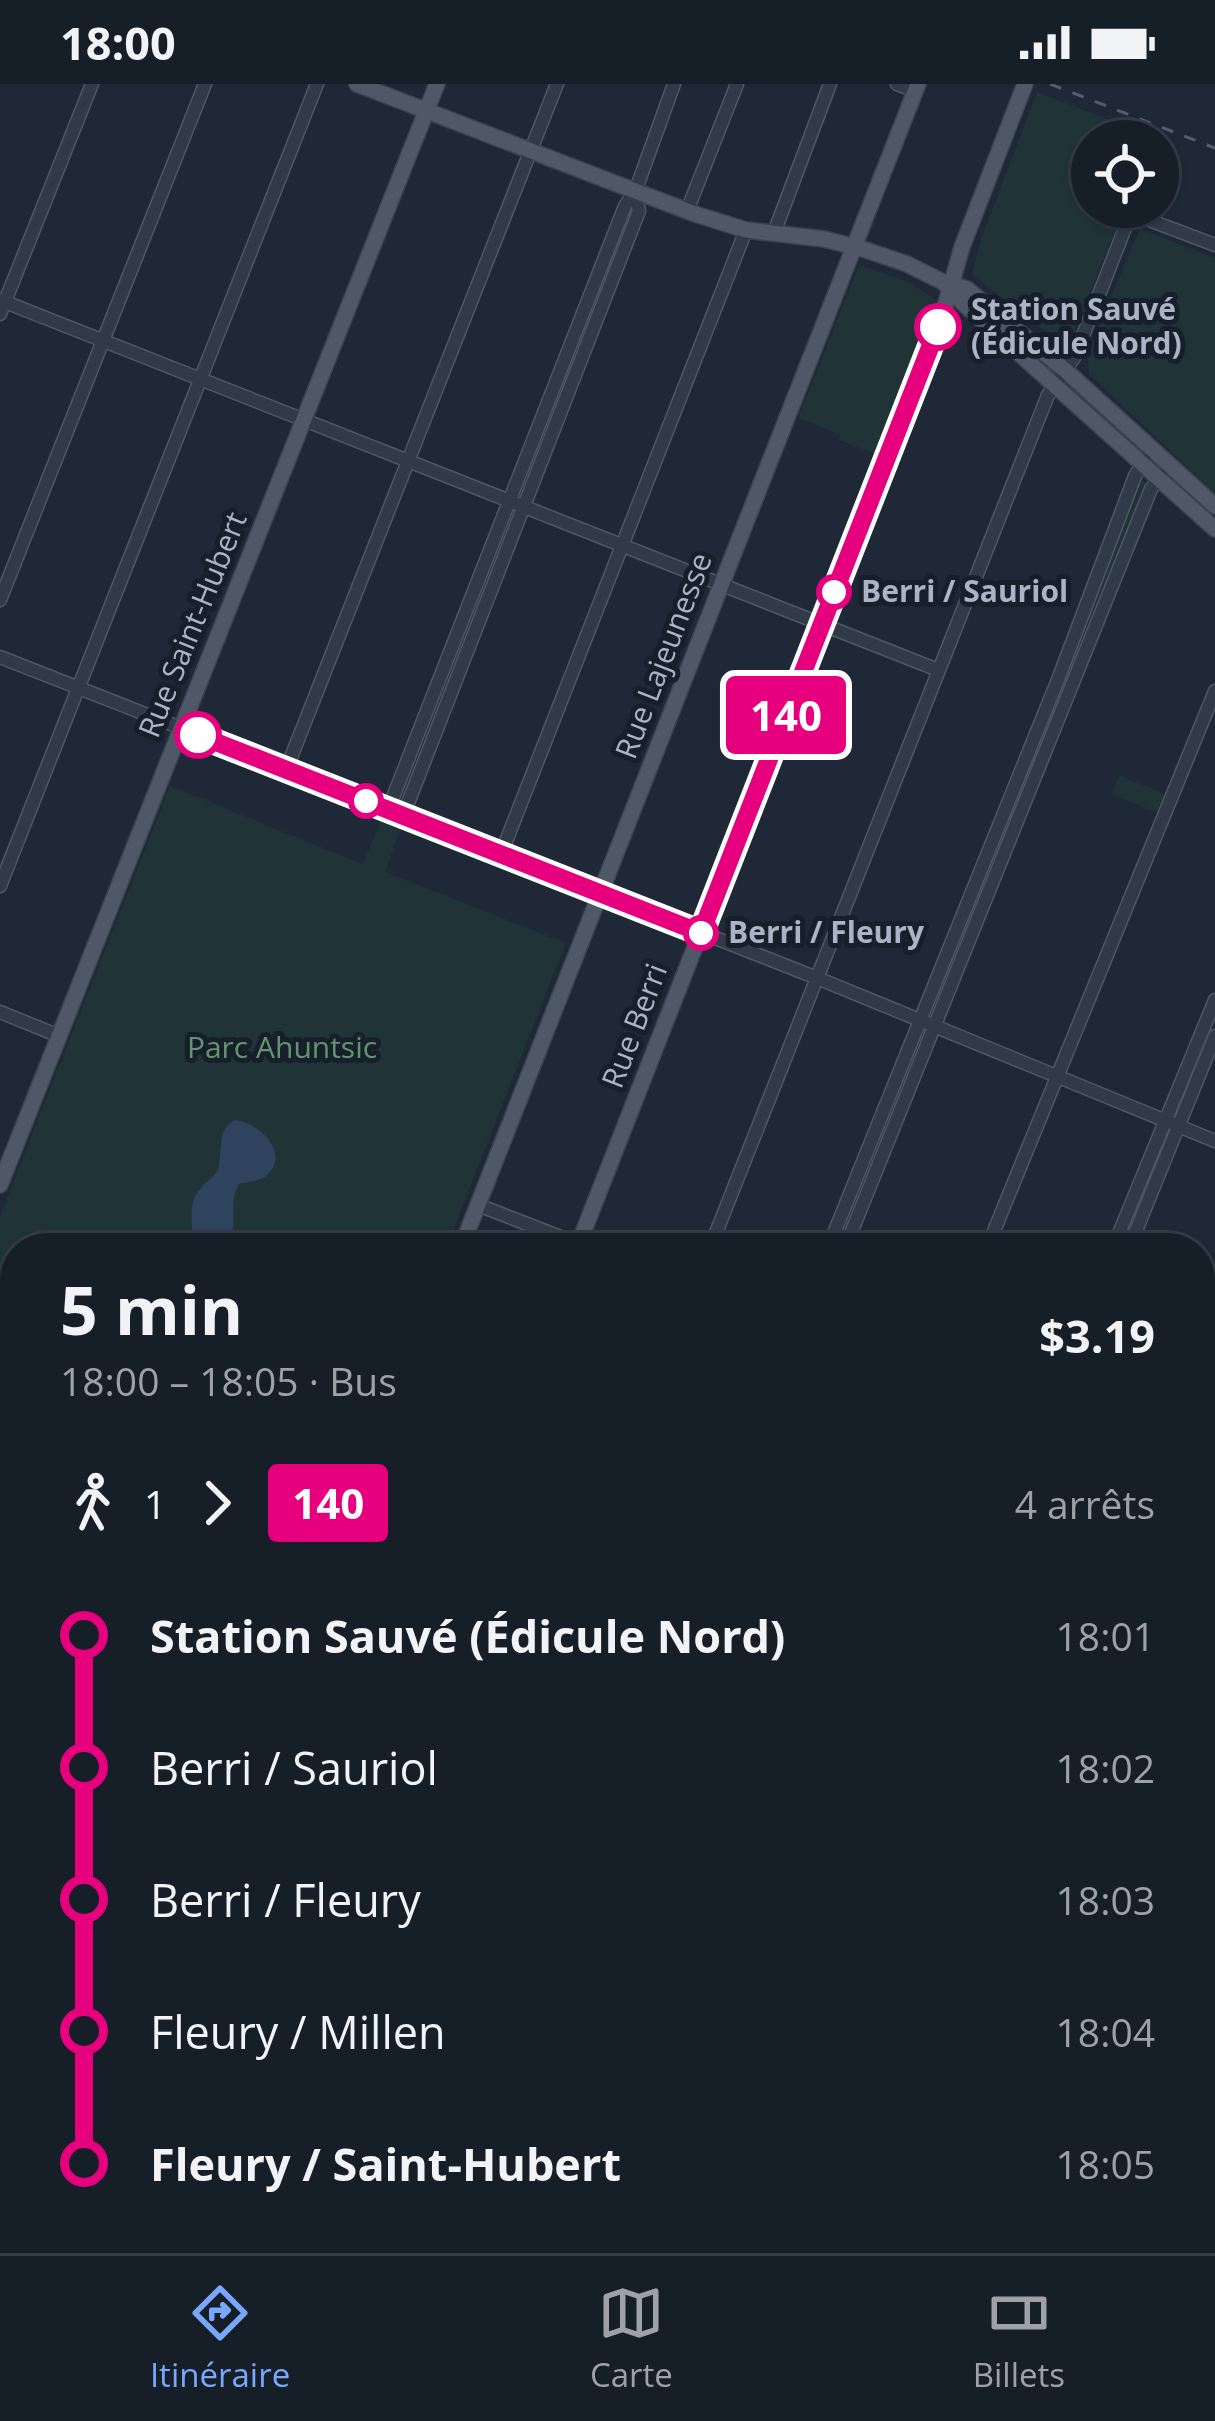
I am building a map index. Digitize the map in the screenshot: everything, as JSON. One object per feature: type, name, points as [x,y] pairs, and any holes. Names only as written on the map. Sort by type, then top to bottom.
[{"type":"main road","points":[[357,84],[687,211],[746,230],[855,247],[967,289],[1164,472],[1215,530]]},
{"type":"main road","name":"Rue Saint-Hubert","points":[[0,1185],[437,84]]},
{"type":"main road","name":"Rue Berri","points":[[587,1233],[1025,84]]},
{"type":"main road","name":"Rue Lajeunesse","points":[[467,1233],[917,88]]},
{"type":"main road","points":[[1164,472],[1215,506]]},
{"type":"street","points":[[92,84],[2,305],[938,670]]},
{"type":"street","points":[[0,600],[205,84]]},
{"type":"street","points":[[0,886],[317,84]]},
{"type":"street","points":[[286,770],[557,84]]},
{"type":"street","points":[[388,810],[674,84]]},
{"type":"street","points":[[687,211],[737,84]]},
{"type":"street","points":[[774,233],[830,84]]},
{"type":"street","points":[[897,84],[917,88]]},
{"type":"street","points":[[403,815],[639,211],[635,192]]},
{"type":"street","points":[[716,1233],[938,670],[1060,377],[1075,356],[1125,228],[1135,218],[1147,219],[1215,245]]},
{"type":"street","points":[[501,854],[746,230]]},
{"type":"street","points":[[834,1233],[1135,476],[1148,457]]},
{"type":"street","points":[[851,1233],[1151,489],[1164,472]]},
{"type":"street","points":[[0,657],[935,1025],[1215,1141]]},
{"type":"street","points":[[993,1233],[1215,691]]},
{"type":"street","points":[[1134,1233],[1215,1000]]},
{"type":"street","points":[[0,1012],[59,1036]]},
{"type":"street","points":[[1120,1233],[1215,1036]]},
{"type":"street","points":[[478,1205],[547,1233]]},
{"type":"green space","points":[[1037,92],[1110,120],[1071,120],[1071,228],[1116,228],[1066,347],[972,275]]},
{"type":"green space","points":[[1140,229],[1215,258],[1215,493],[1089,374],[1088,351]]},
{"type":"green space","points":[[859,265],[908,282],[937,300],[878,455],[798,418]]},
{"type":"green space","points":[[1141,479],[1145,489],[1070,679],[1066,679]]},
{"type":"green space","points":[[512,517],[402,800],[400,799]]},
{"type":"green space","points":[[1032,756],[1037,758],[938,1007],[934,1007],[931,1005]]},
{"type":"green space","points":[[1119,775],[1164,794],[1157,812],[1112,794]]},
{"type":"green space","name":"Parc Ahuntsic","points":[[170,786],[363,864],[381,820],[401,828],[385,872],[566,943],[452,1233],[0,1233],[0,1216]]},
{"type":"green space","points":[[918,1035],[926,1038],[847,1233],[838,1233]]},
{"type":"water","points":[[244,1122],[261,1132],[274,1148],[274,1166],[264,1177],[239,1184],[230,1233],[195,1233],[193,1203],[217,1172],[222,1136],[229,1124]]},
{"type":"railway","points":[[1050,84],[1215,148]]},
{"type":"bus line","name":"140","points":[[198,735],[701,933],[938,327]]},
{"type":"place","name":"Station Sauvé (Édicule Nord)","points":[[938,327]]},
{"type":"place","name":"Berri / Sauriol","points":[[834,592]]},
{"type":"place","name":"Berri / Fleury","points":[[701,933]]}]
